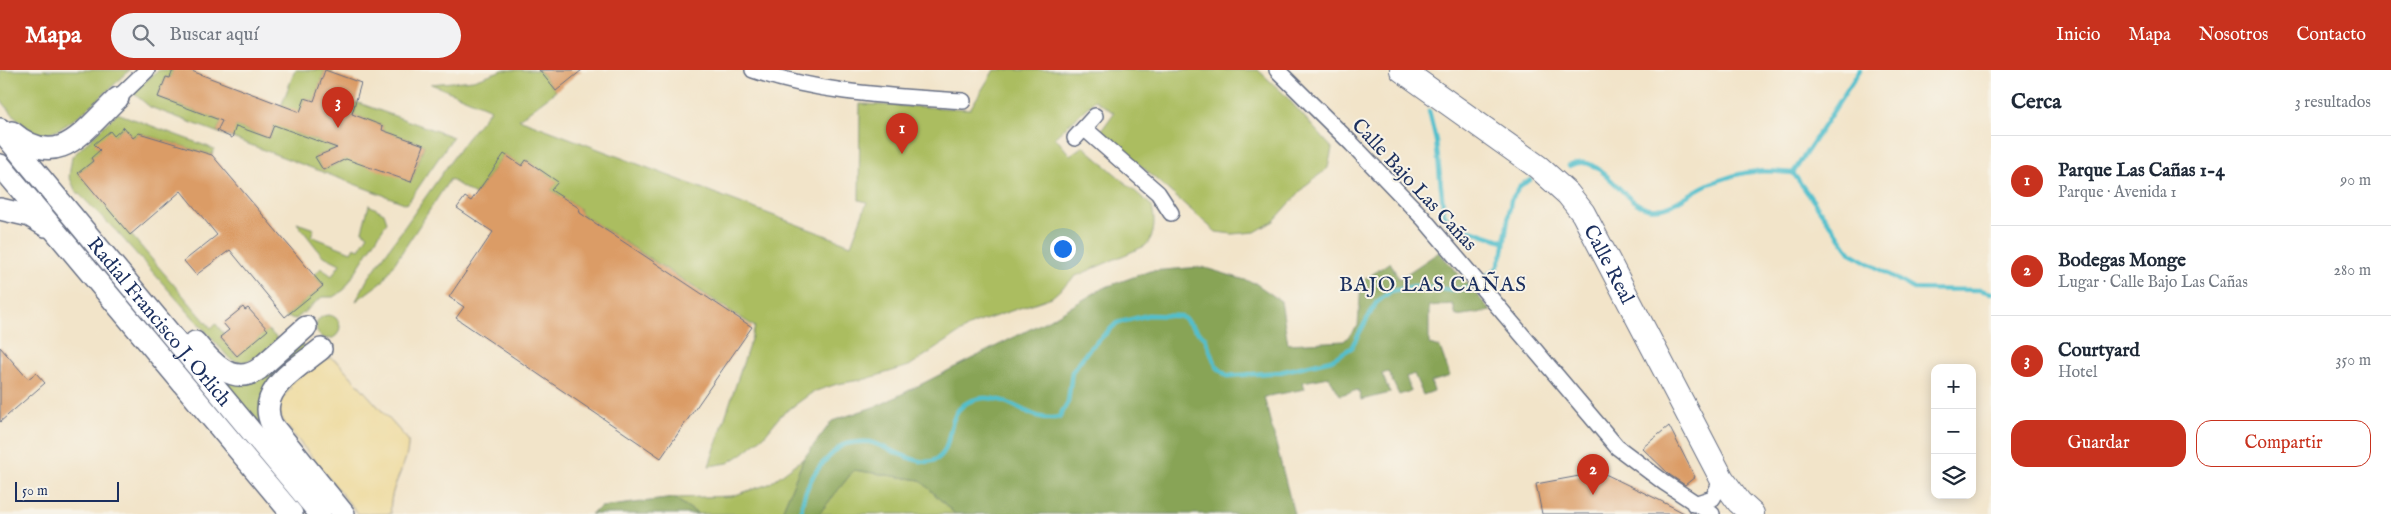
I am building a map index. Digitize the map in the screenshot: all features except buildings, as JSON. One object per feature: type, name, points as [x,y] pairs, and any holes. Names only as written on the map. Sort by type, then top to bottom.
[{"type":"main road","name":"Calle Real","points":[[1402,70],[1538,167],[1568,194],[1584,213],[1722,479],[1739,502],[1752,514]]},
{"type":"main road","points":[[0,121],[21,139],[35,147],[45,150],[56,149],[72,140],[118,98]]},
{"type":"main road","name":"Radial Francisco J. Orlich","points":[[0,129],[320,514]]},
{"type":"main road","name":"Radial Francisco J. Orlich","points":[[0,165],[292,514]]},
{"type":"main road","points":[[51,189],[133,266],[202,351],[221,369],[242,377],[251,375],[306,327]]},
{"type":"main road","points":[[0,208],[30,216],[54,231]]},
{"type":"main road","points":[[321,349],[276,387],[270,395],[267,412],[272,425],[344,514]]},
{"type":"street","points":[[118,98],[147,70]]},
{"type":"street","points":[[753,70],[822,88],[854,94],[963,100]]},
{"type":"street","name":"Calle Bajo Las Cañas","points":[[1277,70],[1358,150],[1471,272],[1617,447],[1694,504],[1712,514]]},
{"type":"street","points":[[1095,116],[1079,133],[1158,193],[1172,213]]},
{"type":"street","points":[[1694,504],[1713,498],[1722,479]]},
{"type":"green space","points":[[0,70],[130,70],[74,120],[50,133],[41,134],[23,124],[0,99]]},
{"type":"green space","points":[[159,70],[173,70],[170,78],[166,77],[158,97],[222,121],[217,131],[228,136],[150,107],[132,92]]},
{"type":"green space","points":[[295,70],[325,70],[314,101],[305,98],[293,132],[337,148],[315,157],[323,170],[357,154],[411,182],[424,145],[382,130],[383,126],[352,114],[356,102],[453,137],[407,204],[231,138],[236,126],[269,138]]},
{"type":"green space","points":[[503,70],[539,70],[556,91],[519,119],[851,245],[867,202],[859,200],[860,104],[970,109],[994,70],[1258,70],[1283,93],[1332,148],[1328,168],[1306,185],[1274,221],[1255,232],[1232,234],[1216,232],[1101,131],[1114,113],[1095,100],[1055,137],[1070,155],[1083,146],[1152,206],[1154,227],[1149,242],[1145,246],[1076,276],[1052,297],[973,324],[909,366],[813,392],[781,415],[764,436],[742,454],[728,463],[709,466],[755,327],[580,213],[579,208],[551,190],[557,182],[527,160],[522,166],[504,154],[475,195],[450,179],[383,281],[356,301],[367,280],[465,141],[491,109],[431,84],[473,80]]},
{"type":"green space","points":[[117,113],[214,149],[212,155],[139,133],[133,138],[124,127],[114,136],[95,144],[100,150],[91,158],[93,161],[78,173],[211,328],[216,324],[224,334],[220,337],[236,356],[268,330],[278,339],[255,358],[243,362],[229,358],[117,232],[75,190],[69,176],[72,157]]},
{"type":"green space","points":[[369,205],[384,213],[387,222],[344,290],[333,297],[322,297],[296,319],[285,317],[323,286],[314,275],[321,268],[332,276],[340,264],[322,255],[297,223],[314,229],[311,236],[351,252],[354,247],[359,249],[368,235],[362,231]]},
{"type":"green space","points":[[1439,252],[1491,311],[1456,316],[1453,304],[1429,306],[1429,344],[1440,347],[1450,376],[1431,382],[1434,391],[1423,395],[1414,374],[1406,377],[1411,391],[1399,395],[1388,372],[1382,374],[1390,393],[1361,400],[1358,390],[1340,395],[1329,377],[1303,382],[1305,389],[1264,397],[1294,514],[955,514],[920,480],[854,470],[819,514],[781,514],[804,458],[832,421],[882,404],[1052,318],[1103,288],[1150,271],[1202,267],[1255,283],[1281,301],[1288,344],[1344,341],[1358,326],[1361,282],[1390,262],[1399,279]]},
{"type":"green space","points":[[328,315],[337,318],[340,327],[337,336],[328,339],[319,336],[316,327],[319,318]]},
{"type":"green space","points":[[300,343],[309,353],[262,428],[215,373],[226,378]]},
{"type":"green space","points":[[804,458],[781,514],[698,514],[674,498],[732,496],[769,484]]},
{"type":"green space","points":[[854,470],[920,480],[955,514],[819,514]]},
{"type":"green space","points":[[674,498],[698,514],[591,514],[601,507]]},
{"type":"sand","points":[[331,358],[339,363],[408,440],[406,458],[392,495],[391,514],[358,514],[285,424],[280,413],[279,404],[291,388],[288,385],[324,359]]},
{"type":"waterway","points":[[1793,173],[1860,70]]},
{"type":"waterway","points":[[1429,111],[1436,141],[1444,214],[1452,224],[1503,241]]},
{"type":"waterway","points":[[1569,166],[1580,163],[1591,165],[1601,170],[1628,197],[1648,208],[1665,207],[1704,186],[1736,175],[1762,171],[1793,173],[1851,253],[1914,289],[1980,290],[1991,293]]},
{"type":"waterway","points":[[801,514],[803,499],[812,478],[821,465],[843,445],[869,442],[903,456],[930,462],[937,459],[943,453],[947,445],[951,425],[961,407],[970,401],[984,398],[1003,401],[1040,417],[1059,417],[1068,402],[1072,372],[1089,349],[1117,323],[1148,315],[1181,316],[1205,338],[1216,366],[1227,376],[1280,372],[1331,360],[1351,348],[1376,303],[1391,291],[1415,286],[1450,290],[1469,288],[1497,268],[1503,252],[1511,200],[1521,185],[1530,180]]},
{"type":"place","name":"Courtyard","points":[[338,128]]},
{"type":"place","name":"Parque Las Cañas 1-4","points":[[902,154]]},
{"type":"place","name":"Bodegas Monge","points":[[1593,495]]},
{"type":"district","name":"BAJO LAS CAÑAS","points":[[1433,284]]}]
